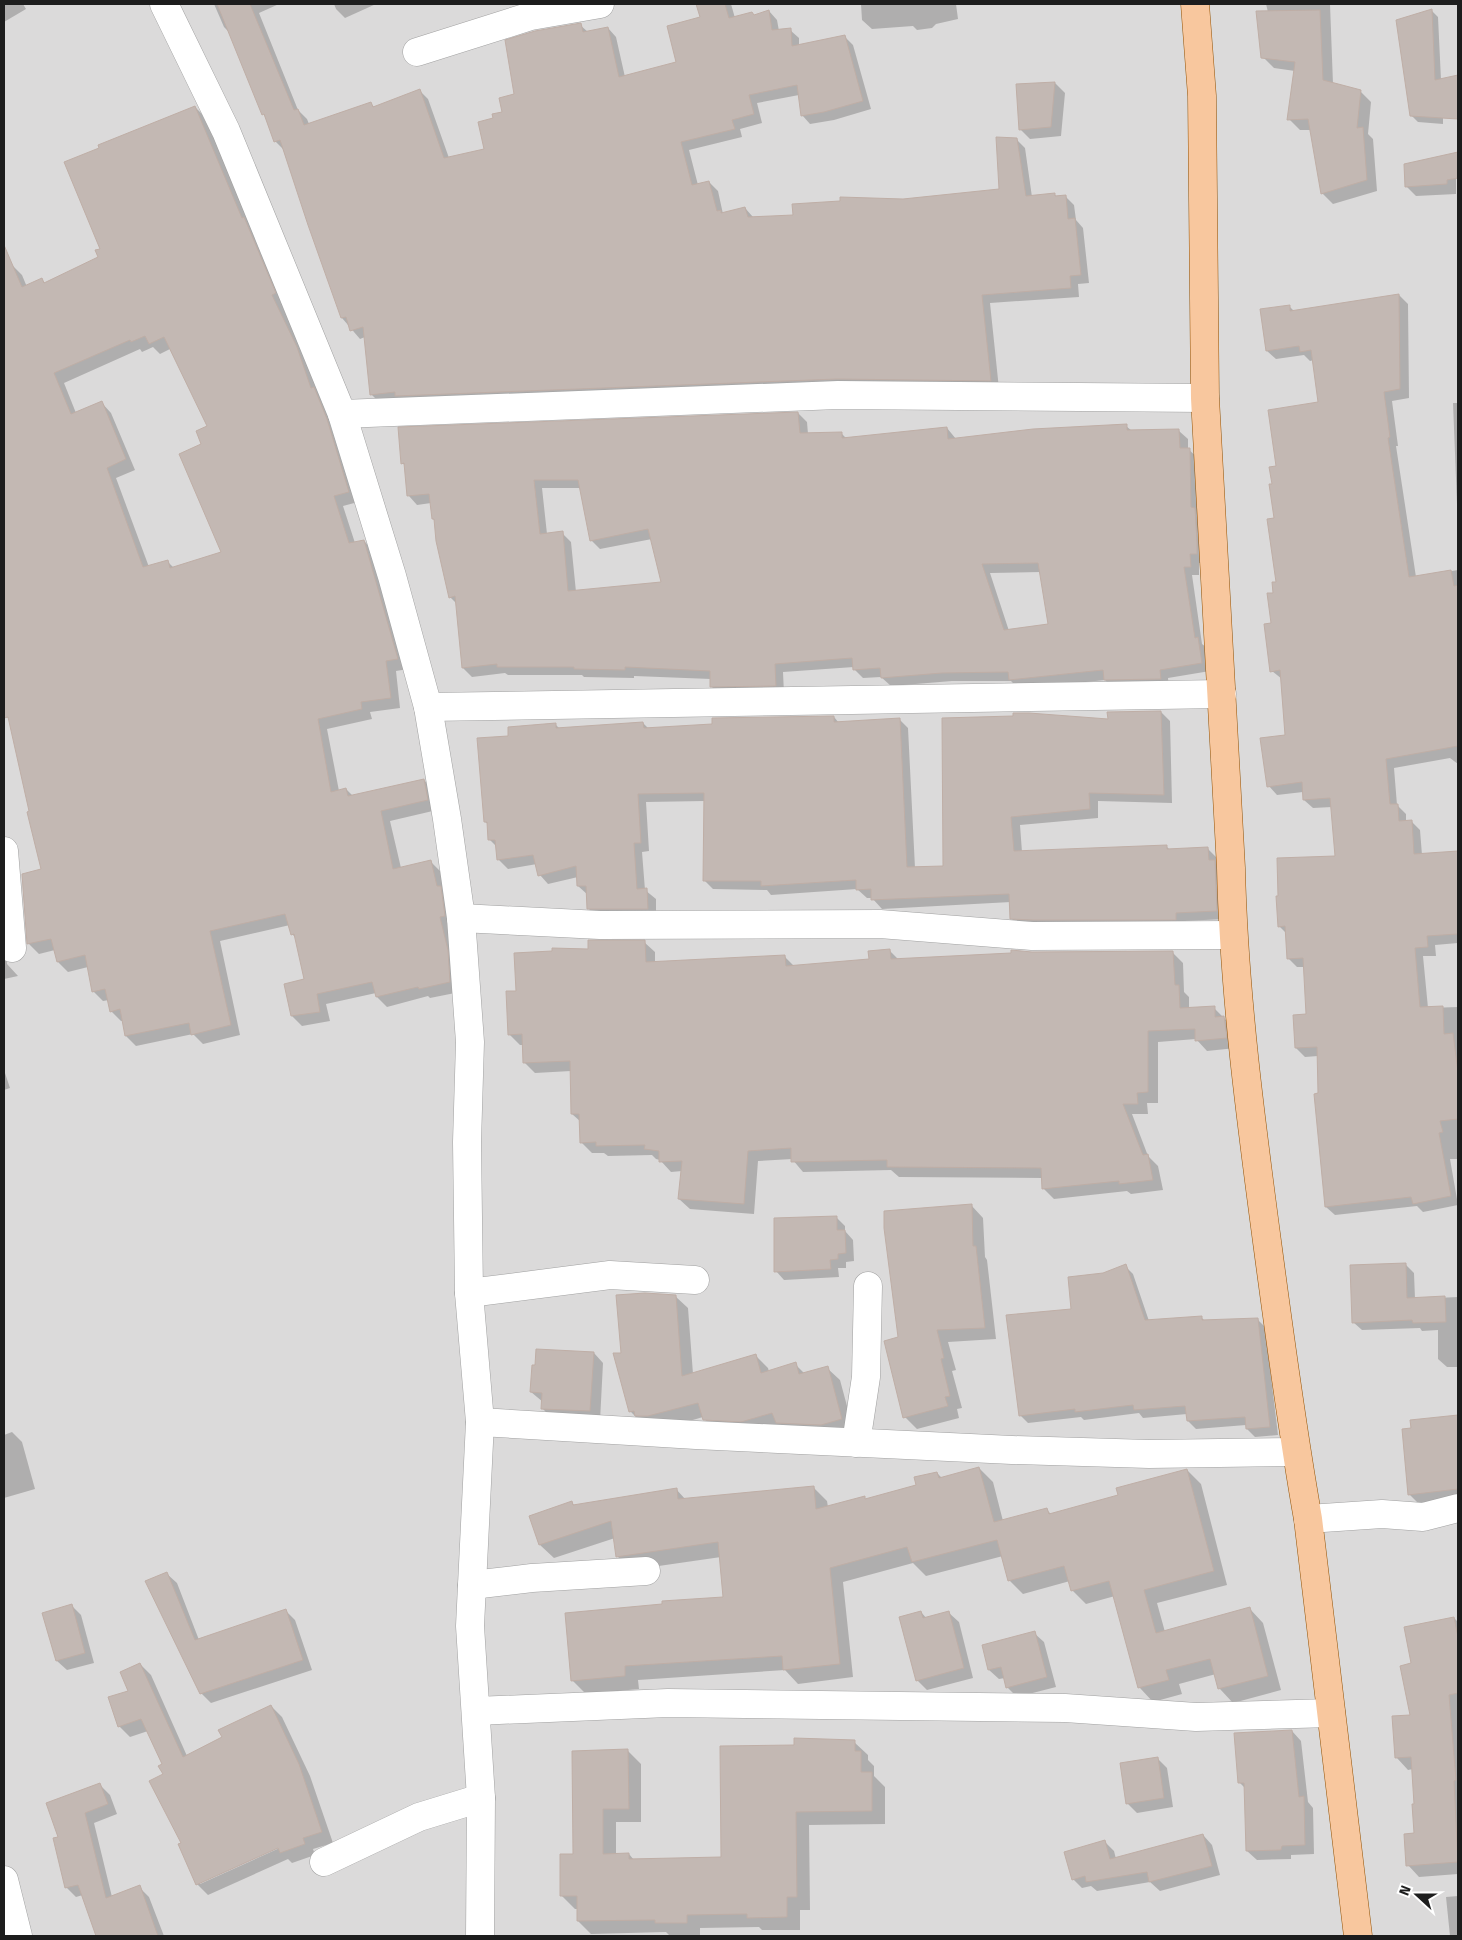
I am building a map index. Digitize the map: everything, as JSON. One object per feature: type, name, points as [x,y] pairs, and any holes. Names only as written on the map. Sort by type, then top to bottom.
[{"type":"main road","points":[[1195,4],[1202,96],[1205,398],[1222,694],[1233,935],[1253,1139],[1296,1452],[1308,1519],[1358,1936]]},
{"type":"street","points":[[164,4],[226,131],[342,414],[392,576],[428,707],[447,819],[461,918],[470,1042],[467,1142],[469,1293],[480,1422],[470,1626],[481,1798],[480,1936]]},
{"type":"street","points":[[417,52],[531,16],[600,4]]},
{"type":"street","points":[[342,414],[838,395],[1205,398]]},
{"type":"street","points":[[428,707],[1222,694]]},
{"type":"street","points":[[4,851],[12,948]]},
{"type":"street","points":[[461,918],[600,925],[880,924],[1032,936],[1233,935]]},
{"type":"street","points":[[469,1293],[610,1275],[695,1280]]},
{"type":"street","points":[[856,1442],[866,1378],[868,1286]]},
{"type":"street","points":[[480,1422],[696,1435],[1012,1450],[1149,1454],[1296,1452]]},
{"type":"street","points":[[1308,1519],[1382,1514],[1423,1517],[1458,1508]]},
{"type":"street","points":[[472,1585],[532,1578],[646,1571]]},
{"type":"street","points":[[476,1711],[668,1703],[1065,1708],[1196,1717],[1331,1713]]},
{"type":"street","points":[[324,1862],[419,1817],[481,1798]]},
{"type":"street","points":[[4,1880],[18,1936]]},
{"type":"shaded area","points":[[4,4],[1458,4],[1458,1936],[4,1936]]},
{"type":"building","points":[[217,4],[250,4],[294,110],[298,109],[304,125],[371,102],[373,107],[420,89],[444,158],[484,149],[478,122],[493,118],[492,114],[502,112],[499,98],[514,94],[505,40],[535,31],[581,23],[583,32],[608,27],[619,77],[676,62],[667,26],[700,17],[696,4],[725,4],[729,18],[752,12],[754,15],[769,10],[772,30],[791,28],[792,46],[845,35],[863,101],[824,112],[801,116],[797,85],[749,95],[754,114],[732,120],[735,129],[681,142],[692,185],[709,181],[717,211],[721,210],[721,213],[745,207],[748,217],[793,215],[792,204],[840,201],[840,197],[903,199],[999,189],[996,137],[1017,138],[1026,196],[1055,193],[1055,196],[1066,195],[1068,219],[1075,218],[1081,275],[1070,276],[1071,288],[982,295],[991,381],[837,379],[395,396],[395,392],[370,395],[363,327],[350,331],[346,317],[341,318],[280,140],[274,142]]},
{"type":"building","points":[[1432,9],[1435,80],[1458,75],[1458,119],[1410,116],[1396,20]]},
{"type":"building","points":[[1320,10],[1323,80],[1361,90],[1357,128],[1363,127],[1367,180],[1321,194],[1308,119],[1287,120],[1295,62],[1261,58],[1256,11]]},
{"type":"building","points":[[1055,82],[1051,127],[1019,130],[1016,84]]},
{"type":"building","points":[[195,106],[276,293],[272,295],[297,347],[311,388],[314,387],[327,419],[349,492],[334,496],[349,543],[364,540],[398,659],[386,661],[391,698],[361,702],[362,709],[318,719],[331,792],[346,788],[348,796],[424,779],[428,800],[381,811],[393,869],[431,860],[437,886],[441,886],[445,916],[440,917],[448,950],[450,982],[376,997],[372,982],[317,994],[320,1012],[291,1016],[284,984],[304,979],[294,934],[291,935],[285,914],[210,931],[231,1025],[191,1035],[189,1023],[125,1036],[120,1009],[110,1012],[105,989],[92,992],[85,955],[57,962],[51,939],[27,944],[22,874],[41,869],[27,812],[29,811],[8,717],[4,718],[4,245],[22,287],[42,278],[44,283],[98,257],[95,250],[100,249],[64,162],[99,148],[98,145]],"holes":[[[145,336],[149,344],[164,337],[207,426],[196,431],[201,444],[179,454],[221,552],[170,568],[168,560],[143,567],[107,468],[126,459],[102,401],[71,414],[54,373],[130,340],[131,342]]]},
{"type":"building","points":[[1458,152],[1458,178],[1447,180],[1447,184],[1405,187],[1404,164]]},
{"type":"building","points":[[1399,294],[1400,389],[1384,392],[1390,437],[1388,438],[1409,577],[1451,570],[1454,586],[1458,585],[1458,746],[1386,759],[1390,804],[1398,804],[1399,821],[1412,820],[1414,854],[1458,851],[1458,934],[1427,936],[1428,947],[1415,948],[1420,1007],[1443,1006],[1444,1034],[1453,1033],[1458,1072],[1458,1119],[1440,1121],[1443,1132],[1439,1133],[1451,1196],[1413,1204],[1411,1197],[1325,1207],[1314,1094],[1318,1093],[1317,1047],[1295,1048],[1293,1015],[1306,1014],[1303,958],[1287,959],[1285,926],[1278,927],[1276,896],[1278,896],[1277,858],[1335,856],[1330,798],[1303,800],[1302,782],[1267,787],[1260,738],[1285,735],[1280,670],[1270,672],[1264,624],[1271,623],[1267,593],[1273,593],[1272,582],[1276,582],[1267,519],[1274,518],[1269,484],[1272,484],[1269,467],[1276,466],[1268,410],[1318,402],[1311,350],[1300,352],[1299,346],[1266,351],[1260,309],[1290,305],[1290,311]]},
{"type":"building","points":[[798,412],[800,433],[842,432],[842,438],[947,427],[948,439],[1033,429],[1127,424],[1127,430],[1179,429],[1180,448],[1190,448],[1191,507],[1195,508],[1197,554],[1190,554],[1191,567],[1184,567],[1195,638],[1198,637],[1202,663],[1160,670],[1161,679],[1104,680],[1103,670],[1009,680],[1008,672],[942,673],[881,678],[880,668],[853,670],[852,658],[775,664],[776,686],[710,687],[710,671],[625,667],[625,670],[574,669],[574,667],[497,667],[497,664],[462,668],[455,596],[449,598],[436,541],[429,494],[407,496],[404,463],[401,464],[398,427]],"holes":[[[534,480],[578,480],[590,541],[648,529],[661,582],[568,591],[563,531],[540,534]],[[1038,563],[1048,624],[1004,630],[982,564]]]},
{"type":"building","points":[[1161,711],[1164,795],[1089,793],[1090,809],[1011,817],[1014,851],[1167,845],[1167,849],[1208,847],[1209,860],[1215,860],[1217,911],[1176,913],[1176,920],[1010,919],[1009,894],[871,900],[871,889],[856,890],[856,880],[761,886],[761,881],[703,881],[704,793],[638,794],[641,843],[634,843],[637,889],[647,888],[648,909],[587,909],[586,886],[577,886],[576,866],[538,876],[533,855],[497,860],[495,840],[488,840],[487,822],[484,822],[477,738],[508,736],[508,727],[556,723],[556,728],[643,722],[644,728],[712,724],[712,718],[834,716],[834,722],[900,718],[907,867],[943,866],[942,718],[1013,716],[1013,713],[1029,713],[1108,719],[1107,712]]},
{"type":"building","points":[[588,940],[645,940],[646,962],[785,955],[786,966],[869,959],[868,951],[890,949],[891,959],[1011,953],[1011,950],[1032,952],[1173,951],[1175,985],[1179,985],[1180,1008],[1215,1006],[1215,1017],[1224,1016],[1227,1038],[1195,1041],[1195,1029],[1148,1031],[1148,1092],[1137,1093],[1138,1104],[1123,1104],[1143,1155],[1148,1154],[1153,1180],[1119,1184],[1119,1181],[1042,1189],[1041,1168],[887,1167],[887,1160],[791,1162],[791,1148],[748,1151],[744,1204],[678,1199],[682,1161],[659,1162],[659,1151],[644,1149],[645,1145],[596,1146],[596,1142],[580,1143],[579,1114],[571,1114],[570,1061],[523,1063],[522,1034],[508,1035],[506,991],[516,991],[514,953],[552,951],[552,948],[588,949]]},
{"type":"building","points":[[972,1204],[973,1246],[976,1246],[985,1328],[937,1330],[944,1358],[941,1359],[950,1396],[945,1397],[948,1406],[903,1418],[884,1341],[898,1337],[884,1228],[884,1211]]},
{"type":"building","points":[[837,1216],[837,1230],[845,1230],[846,1253],[838,1254],[838,1259],[830,1260],[831,1269],[774,1272],[774,1218]]},
{"type":"building","points":[[1406,1263],[1407,1298],[1445,1296],[1446,1322],[1413,1323],[1412,1320],[1352,1323],[1350,1265]]},
{"type":"building","points":[[1126,1264],[1145,1320],[1202,1316],[1202,1320],[1258,1318],[1270,1427],[1246,1429],[1245,1417],[1187,1421],[1185,1406],[1134,1410],[1133,1405],[1075,1412],[1075,1409],[1019,1416],[1006,1315],[1071,1309],[1068,1277],[1103,1273]]},
{"type":"building","points":[[645,1293],[676,1295],[682,1376],[756,1354],[761,1373],[796,1362],[799,1374],[828,1366],[842,1419],[821,1425],[776,1423],[772,1413],[741,1422],[703,1420],[698,1403],[648,1416],[635,1416],[634,1411],[629,1412],[613,1353],[621,1353],[616,1295]]},
{"type":"building","points":[[536,1349],[594,1352],[590,1411],[541,1409],[542,1393],[530,1392],[532,1365],[535,1365]]},
{"type":"building","points":[[1458,1415],[1458,1489],[1408,1495],[1402,1429],[1411,1428],[1410,1420]]},
{"type":"building","points":[[979,1467],[994,1522],[1047,1508],[1049,1514],[1118,1495],[1116,1488],[1187,1469],[1214,1571],[1144,1590],[1156,1633],[1250,1607],[1268,1676],[1218,1689],[1210,1659],[1166,1670],[1169,1680],[1138,1688],[1109,1581],[1071,1591],[1064,1566],[1008,1581],[997,1540],[912,1562],[907,1547],[830,1568],[840,1664],[783,1670],[782,1656],[625,1666],[625,1676],[571,1681],[565,1613],[662,1604],[662,1601],[723,1597],[718,1542],[616,1557],[611,1521],[539,1545],[529,1516],[572,1501],[573,1505],[677,1488],[678,1499],[814,1486],[816,1509],[865,1496],[865,1499],[916,1485],[914,1477],[937,1472],[939,1478]]},
{"type":"building","points":[[167,1572],[195,1640],[286,1609],[303,1660],[200,1694],[145,1581]]},
{"type":"building","points":[[72,1604],[85,1653],[56,1661],[42,1613]]},
{"type":"building","points":[[921,1611],[923,1618],[949,1611],[964,1668],[916,1681],[899,1617]]},
{"type":"building","points":[[1454,1617],[1458,1637],[1458,1693],[1449,1695],[1456,1780],[1454,1781],[1458,1862],[1406,1866],[1404,1834],[1414,1833],[1411,1757],[1395,1758],[1392,1716],[1410,1715],[1400,1666],[1411,1663],[1404,1627]]},
{"type":"building","points":[[1035,1631],[1047,1677],[1006,1688],[1001,1667],[988,1670],[982,1645]]},
{"type":"building","points":[[140,1663],[183,1757],[222,1737],[218,1730],[271,1705],[299,1764],[322,1832],[303,1838],[305,1844],[280,1853],[278,1848],[196,1885],[178,1844],[181,1843],[149,1781],[163,1774],[158,1766],[162,1764],[141,1719],[118,1727],[108,1697],[128,1691],[120,1672]]},
{"type":"building","points":[[1292,1730],[1299,1797],[1304,1796],[1305,1845],[1282,1846],[1281,1850],[1246,1851],[1244,1783],[1238,1783],[1234,1733]]},
{"type":"building","points":[[794,1738],[855,1740],[855,1751],[861,1751],[861,1772],[872,1772],[872,1811],[796,1812],[797,1897],[787,1897],[787,1917],[747,1918],[747,1914],[687,1915],[687,1923],[655,1923],[655,1920],[577,1921],[577,1896],[560,1896],[560,1854],[573,1854],[572,1751],[628,1749],[629,1809],[603,1809],[603,1854],[629,1853],[629,1859],[721,1857],[720,1746],[794,1745]]},
{"type":"building","points":[[1158,1757],[1164,1798],[1126,1804],[1120,1763]]},
{"type":"building","points":[[100,1783],[108,1804],[85,1813],[106,1898],[140,1885],[158,1936],[96,1936],[78,1885],[65,1888],[53,1838],[58,1837],[46,1803]]},
{"type":"building","points":[[1203,1834],[1212,1866],[1149,1882],[1147,1872],[1086,1882],[1085,1876],[1072,1880],[1064,1852],[1105,1840],[1110,1859]]}]
